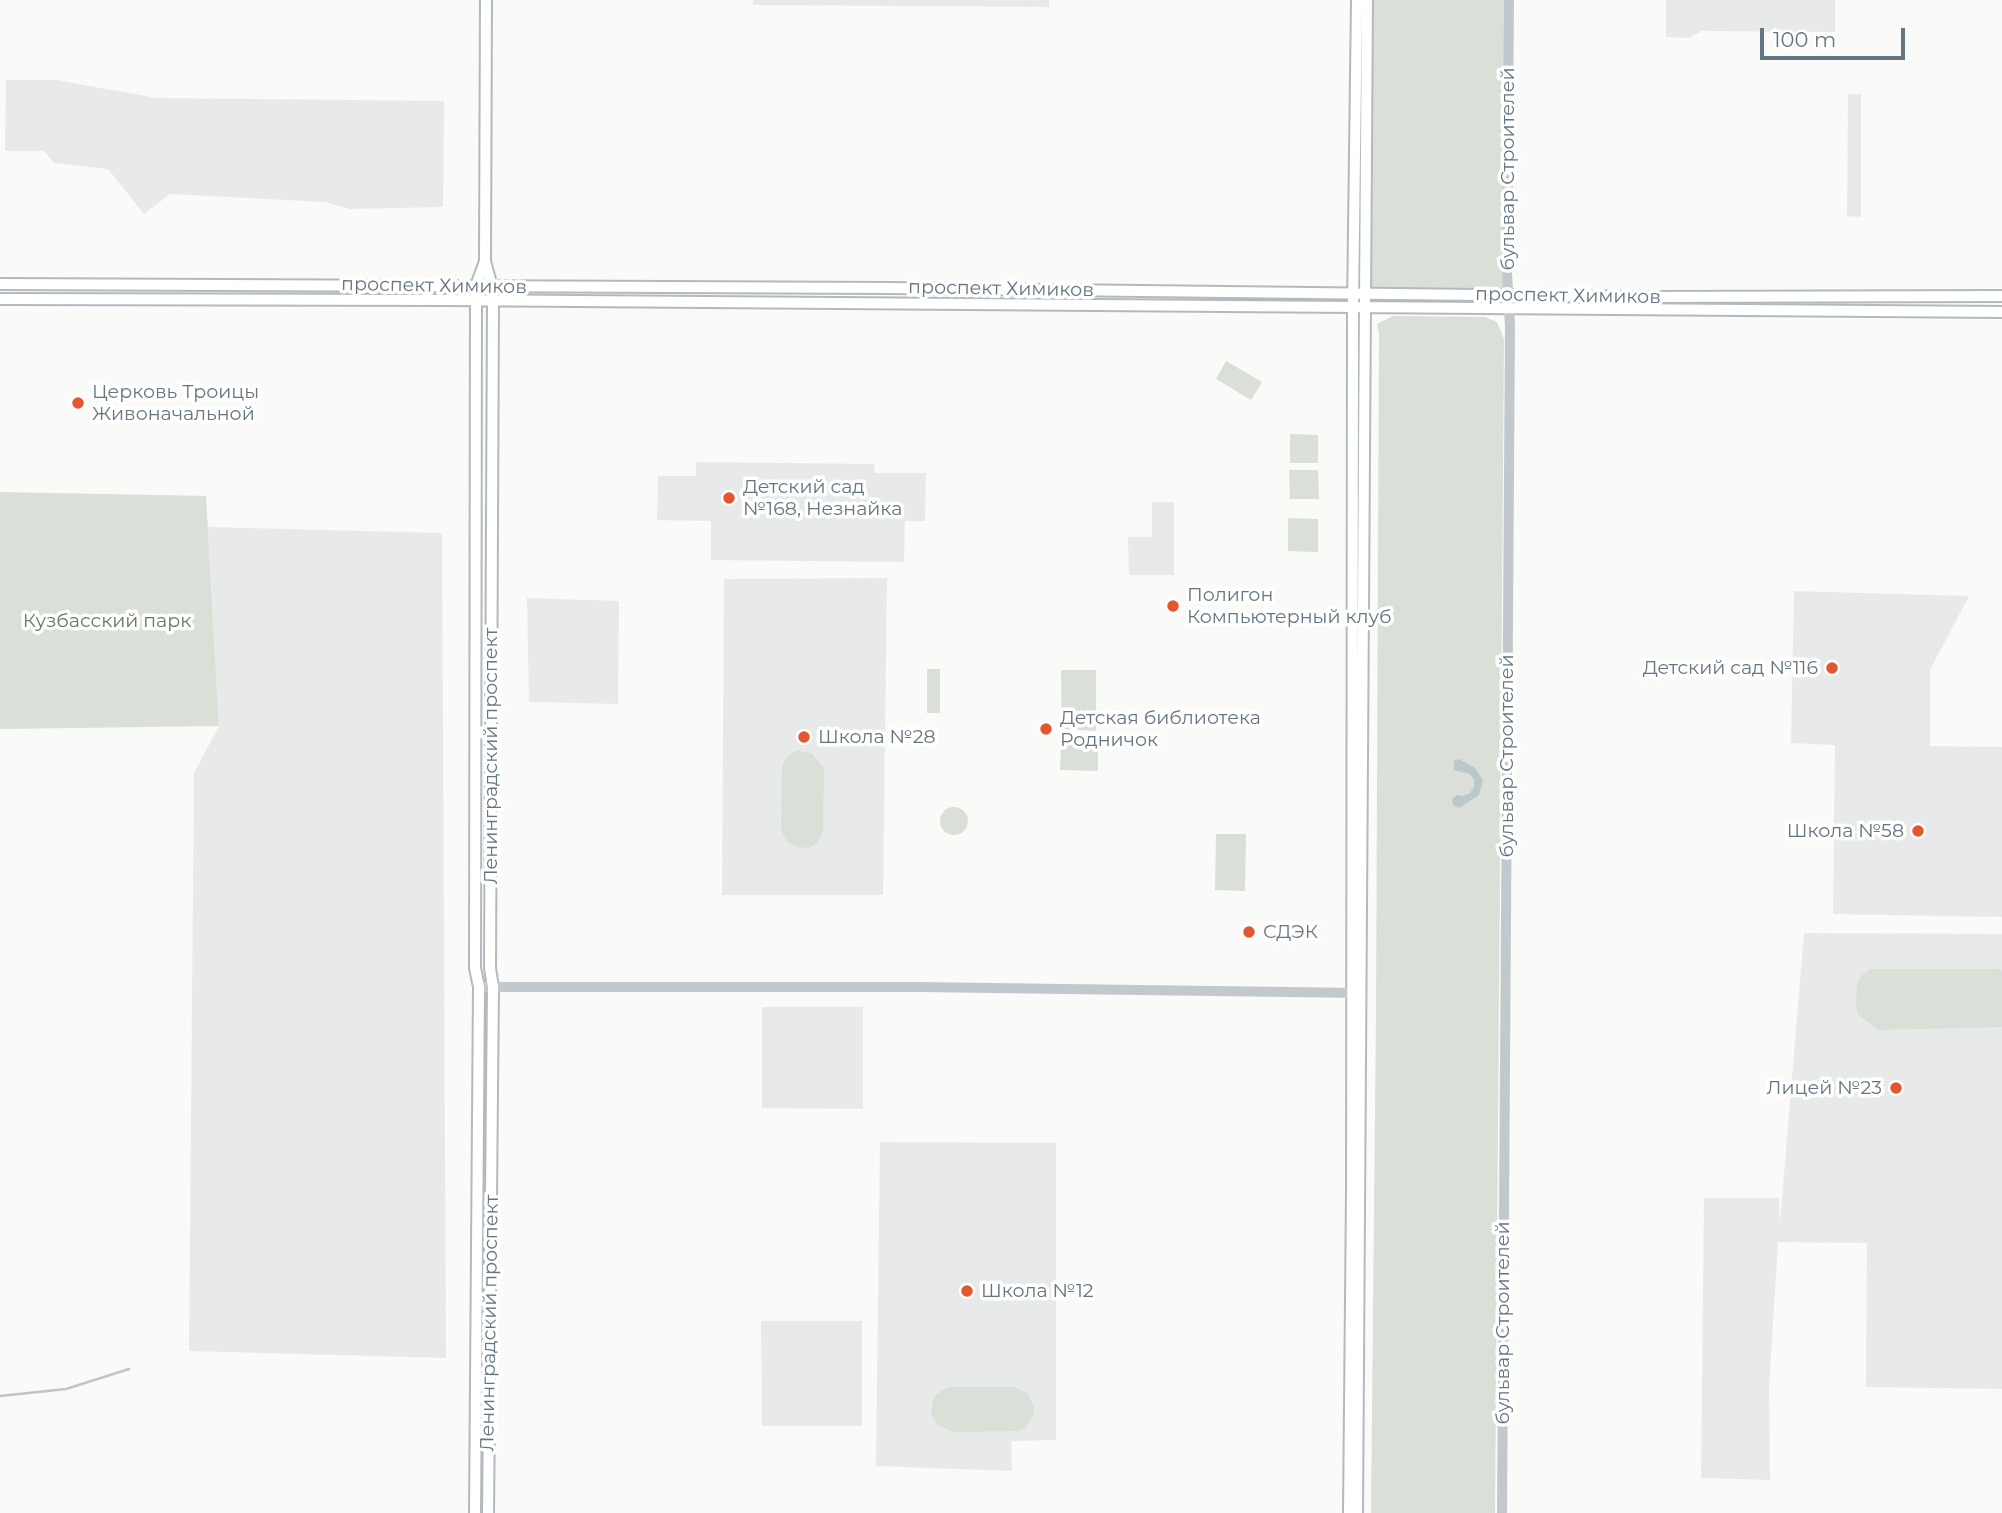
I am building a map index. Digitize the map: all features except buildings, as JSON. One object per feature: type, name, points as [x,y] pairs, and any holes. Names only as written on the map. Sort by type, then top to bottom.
[{"type":"main road","name":"Ленинградский проспект","points":[[486,0],[485,261],[493,301],[490,968],[493,986],[488,1513]]},
{"type":"main road","points":[[1357,0],[1357,1513]]},
{"type":"main road","points":[[1359,293],[1367,0]]},
{"type":"main road","name":"Ленинградский проспект","points":[[475,1513],[479,987],[475,968],[476,286],[485,261]]},
{"type":"main road","name":"проспект Химиков","points":[[0,284],[2002,296]]},
{"type":"main road","name":"проспект Химиков","points":[[0,299],[2002,312]]},
{"type":"main road","points":[[1349,1513],[1356,993]]},
{"type":"street","name":"бульвар Строителей","points":[[1502,1513],[1510,310],[1507,272],[1509,0]]},
{"type":"street","points":[[479,987],[919,987],[1356,993]]},
{"type":"shaded area","points":[[753,0],[1049,0],[1049,7],[753,5]]},
{"type":"shaded area","points":[[1666,0],[1835,0],[1835,32],[1702,31],[1689,38],[1666,37]]},
{"type":"shaded area","points":[[6,80],[56,80],[157,98],[444,101],[443,207],[349,209],[325,202],[170,194],[144,214],[108,169],[54,163],[44,151],[5,151]]},
{"type":"shaded area","points":[[1848,94],[1861,94],[1861,217],[1847,216]]},
{"type":"shaded area","points":[[696,462],[874,464],[875,473],[926,473],[925,521],[905,521],[904,562],[711,560],[711,521],[657,520],[658,476],[696,476]]},
{"type":"shaded area","points":[[1152,502],[1174,502],[1174,575],[1129,575],[1128,537],[1152,537]]},
{"type":"shaded area","points":[[208,527],[442,533],[446,1358],[189,1351],[194,773],[219,726]]},
{"type":"shaded area","name":"Школа №28","points":[[887,578],[883,895],[722,895],[724,579]]},
{"type":"shaded area","points":[[1794,591],[1969,596],[1930,670],[1930,746],[2002,747],[2002,917],[1833,914],[1835,745],[1791,743]]},
{"type":"shaded area","points":[[527,598],[619,601],[618,704],[529,702]]},
{"type":"shaded area","points":[[1459,759],[1475,768],[1483,780],[1479,795],[1459,808],[1453,805],[1452,799],[1457,795],[1470,793],[1474,780],[1470,774],[1454,770],[1454,761]]},
{"type":"shaded area","name":"Лицей №23","points":[[1804,933],[2002,934],[2002,1389],[1866,1387],[1867,1243],[1778,1242],[1769,1387],[1770,1480],[1701,1478],[1704,1198],[1779,1198],[1780,1223]]},
{"type":"shaded area","points":[[762,1007],[863,1007],[863,1109],[762,1108]]},
{"type":"shaded area","name":"Школа №12","points":[[880,1142],[1056,1143],[1056,1440],[1011,1441],[1012,1471],[876,1466]]},
{"type":"shaded area","points":[[761,1321],[862,1321],[862,1426],[762,1426]]},
{"type":"green space","points":[[1367,0],[1509,0],[1509,295],[1365,294]]},
{"type":"green space","points":[[1393,316],[1485,317],[1497,322],[1504,339],[1495,1513],[1371,1513],[1376,1015],[1377,324]]},
{"type":"green space","points":[[1226,361],[1262,382],[1251,400],[1216,379]]},
{"type":"green space","points":[[1290,434],[1318,435],[1318,463],[1290,463]]},
{"type":"green space","points":[[1289,470],[1318,470],[1319,499],[1290,499]]},
{"type":"green space","name":"Кузбасский парк","points":[[0,492],[206,496],[219,726],[0,729]]},
{"type":"green space","points":[[1288,518],[1318,519],[1318,552],[1288,551]]},
{"type":"green space","points":[[927,669],[940,669],[940,713],[927,713]]},
{"type":"green space","points":[[1061,670],[1096,670],[1096,731],[1062,729]]},
{"type":"green space","points":[[1061,743],[1098,744],[1098,771],[1060,770]]},
{"type":"green space","points":[[797,750],[812,754],[824,768],[823,831],[817,843],[809,848],[790,843],[781,828],[782,765],[787,757]]},
{"type":"green space","points":[[954,807],[964,811],[968,821],[964,831],[954,835],[944,831],[940,821],[944,811]]},
{"type":"green space","points":[[1216,834],[1246,834],[1245,891],[1215,890]]},
{"type":"green space","points":[[1870,969],[1999,969],[2002,971],[2002,1027],[1878,1030],[1858,1014],[1856,1004],[1857,983]]},
{"type":"green space","points":[[948,1387],[1015,1387],[1027,1393],[1034,1407],[1034,1415],[1025,1428],[1016,1431],[953,1432],[937,1424],[931,1413],[933,1400]]},
{"type":"waterway","points":[[0,1396],[66,1389],[129,1369]]},
{"type":"place","name":"Церковь Троицы Живоначальной","points":[[78,403]]},
{"type":"place","name":"Детский сад №168, Незнайка","points":[[729,498]]},
{"type":"place","name":"Полигон Компьютерный клуб","points":[[1173,606]]},
{"type":"place","name":"Детский сад №116","points":[[1832,668]]},
{"type":"place","name":"Детская библиотека Родничок","points":[[1046,729]]},
{"type":"place","name":"Школа №28","points":[[804,737]]},
{"type":"place","name":"Школа №58","points":[[1918,831]]},
{"type":"place","name":"СДЭК","points":[[1249,932]]},
{"type":"place","name":"Лицей №23","points":[[1896,1088]]},
{"type":"place","name":"Школа №12","points":[[967,1291]]}]
